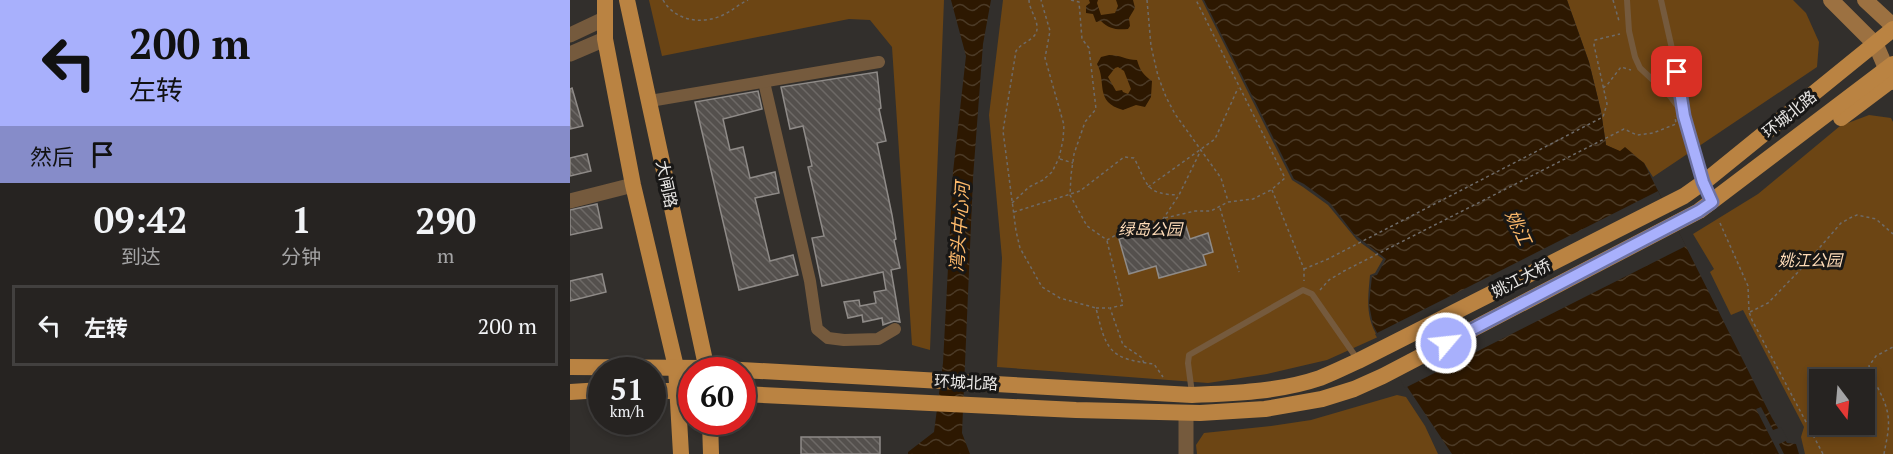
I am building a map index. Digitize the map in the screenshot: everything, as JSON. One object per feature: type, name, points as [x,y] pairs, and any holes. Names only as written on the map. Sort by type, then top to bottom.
[{"type":"main road","name":"大闸路","points":[[605,0],[605,39],[633,185],[678,373]]},
{"type":"main road","name":"大闸路","points":[[627,0],[703,357]]},
{"type":"main road","points":[[1831,0],[1876,45],[1892,75]]},
{"type":"main road","points":[[1865,0],[1893,27]]},
{"type":"main road","name":"环城北路","points":[[1684,196],[1876,45],[1893,27]]},
{"type":"main road","name":"环城北路","points":[[1711,203],[1892,75]]},
{"type":"main road","name":"姚江大桥","points":[[1358,361],[1684,196]]},
{"type":"main road","name":"姚江大桥","points":[[1383,376],[1711,203]]},
{"type":"main road","name":"环城北路","points":[[756,371],[1192,395],[1277,388],[1319,378],[1358,361]]},
{"type":"main road","name":"环城北路","points":[[570,367],[676,367]]},
{"type":"main road","name":"环城北路","points":[[756,395],[1186,413],[1295,405],[1354,389],[1383,376]]},
{"type":"main road","points":[[570,392],[588,391]]},
{"type":"main road","name":"大闸路","points":[[681,454],[682,435]]},
{"type":"main road","points":[[710,435],[711,454]]},
{"type":"street","points":[[570,35],[604,19]]},
{"type":"street","points":[[570,54],[605,39]]},
{"type":"street","points":[[650,101],[879,62]]},
{"type":"street","points":[[764,82],[810,281],[817,329],[828,338],[844,340],[878,339],[895,329]]},
{"type":"street","points":[[570,201],[633,185]]},
{"type":"street","points":[[1186,413],[1186,454]]},
{"type":"lane","points":[[1627,0],[1629,32],[1640,68],[1670,96],[1684,116]]},
{"type":"lane","points":[[1661,0],[1682,93],[1684,116],[1711,203]]},
{"type":"lane","points":[[1192,395],[1189,355],[1303,290],[1312,294],[1358,361]]},
{"type":"path","points":[[663,0],[676,14],[690,20],[708,20],[721,16],[748,0]]},
{"type":"path","points":[[1029,0],[1030,9],[1036,20],[1036,30],[1032,38],[1021,44],[1016,51],[1003,131],[1020,248],[1042,287],[1060,298],[1096,308],[1110,308],[1123,305],[1107,240],[1087,226],[1070,195],[1074,154],[1085,122],[1096,110],[1089,48],[1082,39],[1078,2],[1071,0]]},
{"type":"path","points":[[1012,203],[1029,187],[1052,172],[1059,158],[1063,140],[1064,125],[1045,58],[1050,31],[1041,0]]},
{"type":"path","points":[[1147,0],[1151,46],[1166,97],[1175,114],[1221,178],[1228,202]]},
{"type":"path","points":[[1107,240],[1130,227],[1195,211],[1211,211],[1228,202],[1253,199],[1271,190],[1285,178],[1196,0]]},
{"type":"path","points":[[1304,269],[1603,117],[1606,104],[1594,45],[1595,40],[1629,32]]},
{"type":"path","points":[[1603,88],[1621,68],[1633,70]]},
{"type":"path","points":[[1148,187],[1215,139],[1238,87]]},
{"type":"path","points":[[1320,306],[1320,290],[1329,280],[1344,271],[1624,129],[1637,135],[1653,133],[1676,124],[1674,112]]},
{"type":"path","points":[[1163,219],[1179,195],[1201,150]]},
{"type":"path","points":[[1013,212],[1080,191],[1124,157],[1134,158],[1148,187],[1160,195],[1179,195]]},
{"type":"path","points":[[1059,158],[1073,163]]},
{"type":"path","points":[[1271,190],[1304,269],[1303,290]]},
{"type":"path","points":[[1219,207],[1239,272]]},
{"type":"path","points":[[1749,312],[1768,303],[1841,223],[1857,214],[1876,219],[1893,234]]},
{"type":"path","points":[[1720,223],[1748,286],[1749,312],[1823,454]]},
{"type":"path","points":[[1096,308],[1108,348],[1123,358],[1154,364],[1163,377]]},
{"type":"path","points":[[1110,308],[1123,345],[1142,357],[1144,363]]},
{"type":"path","points":[[1884,454],[1889,419],[1869,366],[1876,356],[1893,347]]},
{"type":"green space","points":[[649,0],[944,0],[930,350],[912,345],[892,47],[870,20],[849,19],[662,56]]},
{"type":"green space","name":"绿岛公园","points":[[1003,0],[1202,0],[1292,180],[1328,205],[1357,240],[1383,259],[1375,273],[1370,275],[1368,307],[1371,322],[1378,337],[1327,360],[1267,374],[1208,383],[997,367],[1002,258],[989,115]]},
{"type":"green space","points":[[1567,0],[1793,0],[1806,13],[1819,42],[1817,67],[1653,177],[1644,163],[1606,145],[1601,111],[1589,62]]},
{"type":"green space","name":"姚江公园","points":[[1869,115],[1891,118],[1893,122],[1893,454],[1805,454],[1801,437],[1804,427],[1743,310],[1731,315],[1710,272],[1714,269],[1693,234],[1758,194],[1840,126]]},
{"type":"green space","points":[[1397,395],[1406,397],[1425,426],[1438,454],[1197,454],[1196,445],[1204,433],[1311,420]]},
{"type":"water","name":"湾头中心河","points":[[951,0],[991,0],[983,44],[973,178],[962,433],[970,454],[908,454],[934,432],[943,363],[953,172],[966,56]]},
{"type":"water","points":[[1089,0],[1098,0],[1101,15],[1115,13],[1118,6],[1116,0],[1133,0],[1135,8],[1129,18],[1128,29],[1113,28],[1101,21],[1096,22],[1093,14],[1086,13]]},
{"type":"water","name":"姚江","points":[[1204,0],[1567,0],[1589,62],[1601,111],[1606,145],[1620,151],[1625,147],[1644,163],[1772,418],[1787,443],[1796,444],[1799,454],[1452,454],[1400,376],[1373,325],[1369,304],[1372,276],[1377,275],[1386,259],[1354,234],[1330,203],[1294,179]]},
{"type":"water","points":[[1113,55],[1137,60],[1142,72],[1152,81],[1151,97],[1145,107],[1136,105],[1123,110],[1108,102],[1097,64],[1101,57]],"holes":[[[1118,67],[1124,71],[1131,89],[1128,94],[1122,90],[1116,91],[1108,77],[1115,68]]]},
{"type":"pier","points":[[1658,191],[1686,246],[1405,388],[1375,334]]},
{"type":"pier","points":[[1761,407],[1773,430],[1781,427],[1788,440],[1779,444],[1784,454],[1779,454],[1756,409]]},
{"type":"building","points":[[877,72],[881,108],[879,109],[886,141],[877,143],[900,268],[891,270],[900,322],[894,321],[883,325],[882,318],[863,322],[862,315],[848,318],[844,302],[859,300],[860,306],[876,303],[874,292],[886,290],[883,272],[822,286],[812,238],[824,236],[808,167],[812,166],[803,126],[790,129],[781,87]]},
{"type":"building","points":[[572,88],[583,126],[570,129],[570,89]]},
{"type":"building","points":[[758,91],[762,109],[723,119],[730,150],[743,147],[750,178],[775,172],[779,193],[755,198],[770,261],[793,255],[798,275],[739,290],[695,102]]},
{"type":"building","points":[[587,154],[591,171],[570,176],[570,158]]},
{"type":"building","points":[[597,204],[602,228],[570,235],[570,210]]},
{"type":"building","points":[[1184,220],[1190,239],[1208,233],[1213,252],[1203,255],[1206,265],[1159,278],[1156,266],[1129,274],[1119,239]]},
{"type":"building","points":[[602,274],[606,292],[570,301],[570,281]]},
{"type":"building","points":[[801,437],[880,437],[880,454],[801,454]]},
{"type":"route","points":[[1446,343],[1699,211],[1712,202],[1703,182],[1684,116],[1677,72]]}]
